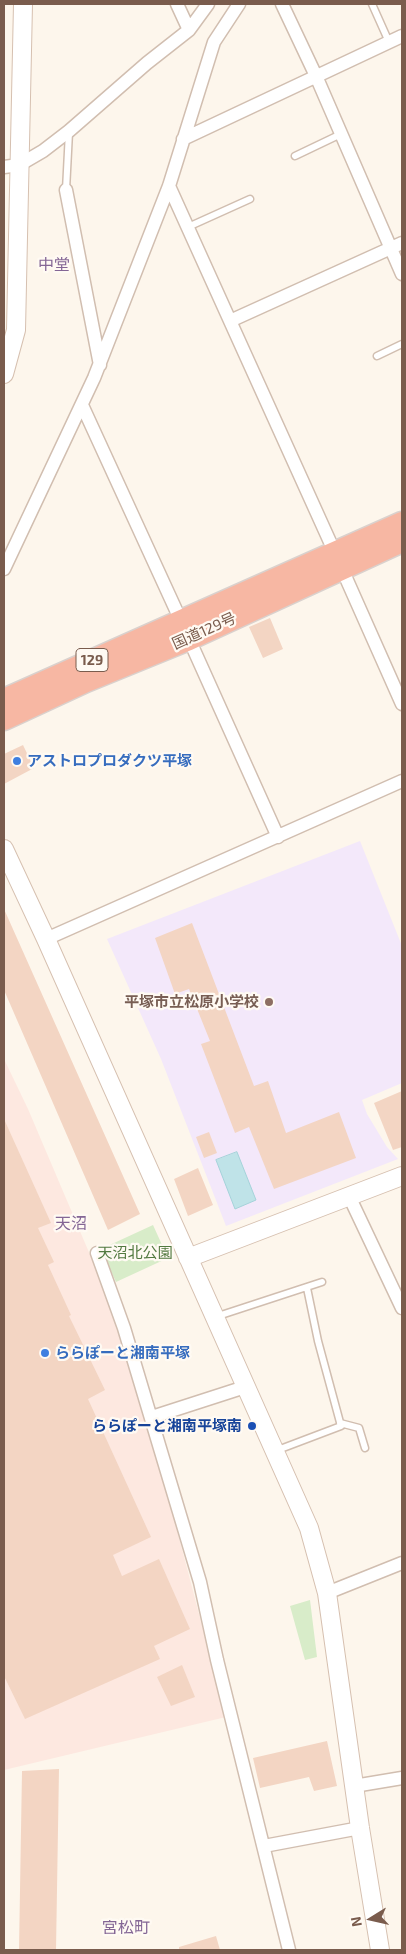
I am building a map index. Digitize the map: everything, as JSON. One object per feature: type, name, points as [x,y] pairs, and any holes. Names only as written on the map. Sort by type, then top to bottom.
[{"type":"highway","name":"国道129号","points":[[339,561],[402,523]]},
{"type":"highway","name":"国道129号","points":[[4,700],[185,630],[339,561],[402,541]]},
{"type":"highway","name":"国道129号","points":[[4,719],[86,682],[185,630]]},
{"type":"street","points":[[4,374],[16,330],[12,166],[22,4]]},
{"type":"street","points":[[177,4],[189,30]]},
{"type":"street","points":[[189,30],[200,4]]},
{"type":"street","points":[[12,166],[43,151],[69,131],[147,62],[189,30],[208,4]]},
{"type":"street","points":[[4,569],[100,365],[169,186],[214,42],[239,4]]},
{"type":"street","points":[[282,4],[341,134],[396,245],[402,274]]},
{"type":"street","points":[[183,139],[402,36]]},
{"type":"street","points":[[169,186],[402,704]]},
{"type":"street","points":[[66,190],[100,365]]},
{"type":"street","points":[[230,321],[396,245]]},
{"type":"street","points":[[82,405],[278,837]]},
{"type":"street","points":[[46,939],[402,781]]},
{"type":"street","points":[[4,849],[46,939],[308,1528],[327,1594],[360,1828],[380,1950]]},
{"type":"street","points":[[188,1258],[402,1176]]},
{"type":"street","points":[[349,1196],[402,1308]]},
{"type":"street","points":[[97,1253],[124,1328],[200,1582],[217,1660],[289,1950]]},
{"type":"street","points":[[152,1418],[246,1387]]},
{"type":"street","points":[[327,1594],[402,1563]]},
{"type":"street","points":[[354,1786],[402,1778]]},
{"type":"street","points":[[264,1846],[360,1828]]},
{"type":"lane","points":[[372,4],[389,42]]},
{"type":"lane","points":[[66,190],[69,131]]},
{"type":"lane","points":[[295,156],[341,134]]},
{"type":"lane","points":[[188,227],[250,199]]},
{"type":"lane","points":[[377,356],[402,344]]},
{"type":"lane","points":[[214,1317],[322,1282]]},
{"type":"lane","points":[[274,1451],[341,1426],[318,1341],[307,1288]]},
{"type":"lane","points":[[340,1423],[359,1428],[365,1448]]},
{"type":"shaded area","name":"平塚市立松原小学校","points":[[360,841],[402,946],[402,1083],[362,1100],[367,1114],[387,1147],[398,1159],[226,1226],[161,1059],[107,939]]},
{"type":"shaded area","points":[[4,1059],[28,1109],[108,1297],[172,1511],[226,1717],[4,1770]]},
{"type":"green space","name":"天沼北公園","points":[[153,1225],[168,1258],[116,1282],[101,1249]]},
{"type":"green space","points":[[310,1600],[317,1657],[305,1660],[290,1606]]},
{"type":"water","points":[[237,1152],[256,1200],[235,1209],[216,1160]]},
{"type":"building","points":[[270,618],[283,649],[263,658],[249,627]]},
{"type":"building","name":"アストロプロダクツ平塚","points":[[23,745],[34,768],[4,784],[4,754]]},
{"type":"building","points":[[4,909],[140,1214],[108,1230],[4,990]]},
{"type":"building","points":[[192,923],[254,1086],[268,1081],[286,1133],[339,1112],[356,1158],[274,1189],[249,1127],[235,1133],[201,1044],[210,1041],[189,989],[175,994],[155,938]]},
{"type":"building","points":[[402,1091],[402,1147],[393,1150],[374,1103]]},
{"type":"building","name":"ららぽーと湘南平塚","points":[[4,1119],[51,1223],[38,1228],[54,1262],[48,1265],[71,1315],[69,1316],[105,1390],[88,1399],[151,1537],[113,1555],[122,1576],[159,1559],[190,1629],[154,1646],[160,1659],[25,1719],[4,1676]]},
{"type":"building","points":[[209,1132],[217,1153],[204,1158],[196,1137]]},
{"type":"building","points":[[198,1168],[213,1205],[188,1216],[174,1179]]},
{"type":"building","points":[[182,1665],[195,1697],[171,1706],[157,1677]]},
{"type":"building","points":[[327,1741],[337,1786],[314,1791],[309,1777],[260,1788],[253,1758]]},
{"type":"building","points":[[59,1769],[56,1950],[19,1950],[22,1771]]},
{"type":"building","points":[[216,1936],[220,1950],[179,1950],[179,1947]]},
{"type":"place","name":"アストロプロダクツ平塚","points":[[17,761]]},
{"type":"place","name":"平塚市立松原小学校","points":[[269,1002]]},
{"type":"place","name":"ららぽーと湘南平塚","points":[[45,1353]]},
{"type":"place","name":"ららぽーと湘南平塚南","points":[[252,1426]]},
{"type":"district","name":"中堂","points":[[54,265]]},
{"type":"district","name":"天沼","points":[[71,1224]]},
{"type":"district","name":"宮松町","points":[[126,1928]]}]
